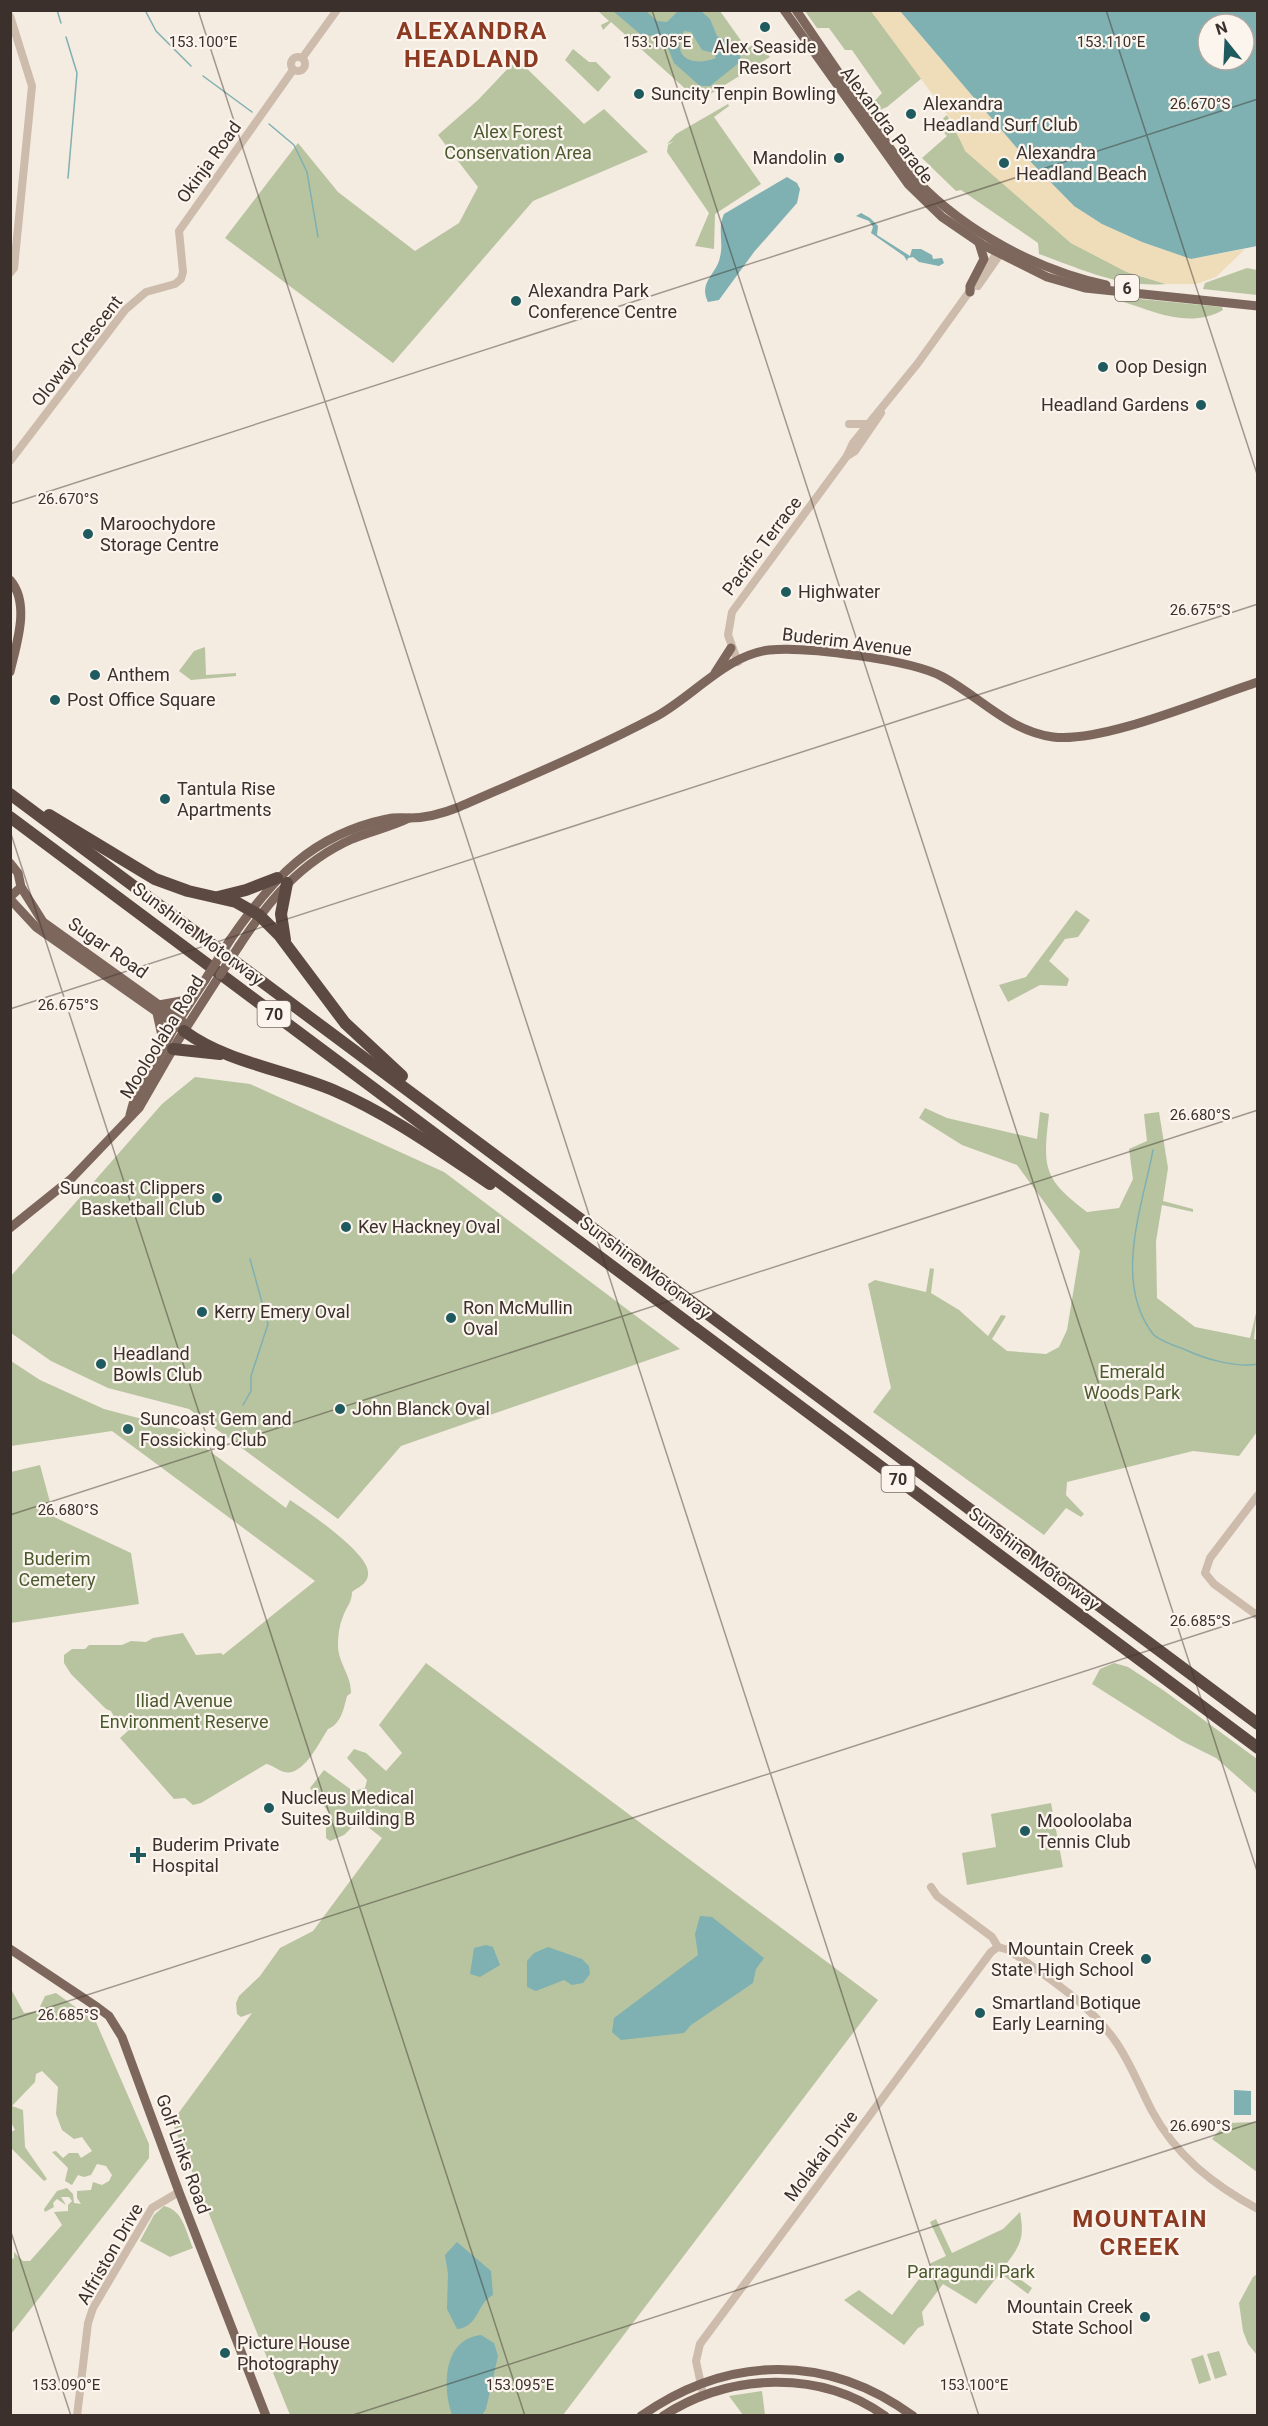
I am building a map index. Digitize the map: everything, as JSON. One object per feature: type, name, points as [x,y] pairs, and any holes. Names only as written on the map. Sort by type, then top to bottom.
[{"type":"highway","name":"Sunshine Motorway","points":[[10,795],[1257,1724]]},
{"type":"highway","points":[[26,806],[40,809],[155,879],[188,891],[217,897],[255,913],[286,944],[320,994],[355,1034],[390,1066],[487,1143],[496,1156]]},
{"type":"highway","name":"Sunshine Motorway","points":[[10,817],[1257,1748]]},
{"type":"highway","points":[[217,897],[282,880],[281,914],[286,944]]},
{"type":"highway","points":[[181,1025],[224,1053],[313,1083],[363,1104],[525,1208],[538,1211]]},
{"type":"highway","points":[[168,1047],[215,1056],[224,1053]]},
{"type":"main road","name":"Alexandra Parade","points":[[784,10],[908,184],[942,217],[978,242],[1047,277],[1085,288],[1257,306]]},
{"type":"main road","name":"Alexandra Parade","points":[[796,10],[915,180],[953,214],[1004,245],[1050,267],[1095,282],[1117,287],[1257,301]]},
{"type":"main road","points":[[970,292],[970,286],[984,259],[978,242]]},
{"type":"main road","points":[[10,580],[18,593],[21,608],[10,672]]},
{"type":"main road","points":[[712,678],[731,648]]},
{"type":"main road","name":"Buderim Avenue","points":[[409,818],[459,807],[656,716],[738,662],[760,652],[789,649],[906,663],[944,677],[1024,729],[1064,738],[1101,733],[1257,682]]},
{"type":"main road","name":"Mooloolaba Road","points":[[10,1228],[92,1159],[130,1115],[139,1108],[168,1047],[235,943],[255,913],[307,853],[348,830],[390,818],[409,818]]},
{"type":"main road","name":"Sugar Road","points":[[10,863],[18,873],[21,887],[43,922],[158,1009]]},
{"type":"main road","points":[[10,898],[21,887]]},
{"type":"main road","name":"Sugar Road","points":[[10,898],[36,927],[181,1025]]},
{"type":"main road","name":"Mooloolaba Road","points":[[181,1025],[192,999],[209,983]]},
{"type":"main road","points":[[168,1047],[158,1009],[192,999]]},
{"type":"main road","name":"Golf Links Road","points":[[10,1949],[98,2007],[115,2024],[266,2415]]},
{"type":"main road","points":[[641,2415],[700,2383],[755,2370],[819,2372],[870,2390],[913,2415]]},
{"type":"main road","points":[[663,2415],[703,2394],[740,2385],[792,2383],[840,2392],[857,2398],[885,2415]]},
{"type":"street","name":"Okinja Road","points":[[181,279],[183,272],[179,231],[293,70],[290,67],[291,60],[303,57],[337,10]]},
{"type":"street","points":[[10,16],[32,86],[14,267],[10,273]]},
{"type":"street","name":"Pacific Terrace","points":[[849,452],[870,431],[882,410],[1004,245]]},
{"type":"street","name":"Oloway Crescent","points":[[10,461],[125,310],[146,292],[175,284],[181,279]]},
{"type":"street","name":"Pacific Terrace","points":[[738,662],[731,648],[728,627],[732,612],[868,424],[882,410]]},
{"type":"street","points":[[849,424],[868,424]]},
{"type":"street","points":[[848,434],[851,440],[849,452]]},
{"type":"street","points":[[1257,1495],[1205,1567],[1210,1581],[1257,1616]]},
{"type":"street","points":[[931,1887],[937,1896],[991,1937],[998,1947],[1009,1950],[1090,2012],[1116,2042],[1152,2112],[1177,2148],[1215,2184],[1257,2210]]},
{"type":"street","name":"Molakai Drive","points":[[703,2394],[696,2361],[700,2344],[991,1952],[998,1947]]},
{"type":"street","name":"Alfriston Drive","points":[[77,2415],[88,2324],[93,2308],[152,2208],[178,2192]]},
{"type":"green space","points":[[598,11],[720,11],[747,49],[758,41],[770,57],[699,101],[611,22],[603,30],[601,25],[609,21]]},
{"type":"green space","points":[[805,11],[871,11],[922,78],[887,107],[875,112],[870,106],[882,93],[852,50],[845,50],[829,28],[817,28]]},
{"type":"green space","points":[[573,49],[589,62],[596,62],[611,77],[598,92],[565,60]]},
{"type":"green space","name":"Alex Forest Conservation Area","points":[[517,59],[584,124],[604,109],[648,152],[533,201],[393,363],[225,238],[298,143],[338,192],[415,251],[459,223],[478,187],[438,135],[478,100]]},
{"type":"green space","points":[[728,104],[729,106],[714,117],[761,184],[715,214],[714,249],[695,246],[709,213],[667,152],[668,145],[674,141],[667,144],[676,134]]},
{"type":"green space","points":[[947,115],[966,151],[1071,243],[1127,272],[1166,284],[1117,280],[1039,254],[1038,243],[961,190],[956,191],[922,158],[947,136],[937,124]]},
{"type":"green space","points":[[1247,268],[1257,270],[1257,295],[1203,289],[1205,283]]},
{"type":"green space","points":[[1120,297],[1222,307],[1223,310],[1198,318],[1172,317],[1121,301]]},
{"type":"green space","points":[[205,647],[206,675],[236,673],[236,676],[191,680],[179,671],[194,651]]},
{"type":"green space","points":[[1076,910],[1090,920],[1078,937],[1065,939],[1049,961],[1069,979],[1067,986],[1040,985],[1008,1002],[999,985],[1026,977]]},
{"type":"green space","points":[[195,1077],[250,1084],[444,1172],[680,1349],[401,1446],[338,1519],[189,1409],[108,1388],[51,1361],[11,1333],[11,1276],[162,1104]]},
{"type":"green space","name":"Emerald Woods Park","points":[[925,1108],[947,1118],[1037,1139],[1040,1112],[1049,1114],[1046,1147],[1049,1170],[1061,1190],[1087,1212],[1119,1208],[1133,1179],[1129,1149],[1147,1141],[1144,1114],[1159,1112],[1168,1168],[1163,1201],[1193,1209],[1193,1212],[1162,1205],[1156,1241],[1157,1298],[1195,1327],[1250,1338],[1257,1309],[1254,1339],[1258,1340],[1257,1432],[1239,1456],[1193,1451],[1067,1482],[1066,1495],[1084,1514],[1081,1517],[1066,1508],[1044,1535],[873,1412],[891,1388],[868,1284],[875,1280],[926,1292],[930,1268],[934,1269],[931,1293],[959,1310],[988,1336],[1001,1315],[1006,1316],[992,1339],[1007,1351],[1046,1354],[1059,1347],[1067,1330],[1080,1251],[1017,1165],[962,1145],[919,1118]]},
{"type":"green space","name":"Iliad Avenue Environment Reserve","points":[[11,1361],[40,1380],[104,1409],[180,1429],[286,1508],[290,1500],[309,1513],[358,1554],[365,1564],[368,1576],[363,1585],[352,1592],[341,1622],[338,1647],[351,1693],[347,1696],[339,1720],[328,1729],[310,1758],[298,1769],[284,1772],[266,1764],[201,1803],[193,1805],[185,1798],[174,1799],[120,1738],[129,1730],[119,1726],[111,1711],[106,1709],[71,1674],[64,1663],[64,1655],[72,1649],[85,1649],[89,1645],[122,1645],[131,1641],[146,1642],[153,1638],[183,1633],[196,1655],[221,1653],[223,1655],[315,1581],[112,1431],[11,1446]]},
{"type":"green space","name":"Buderim Cemetery","points":[[40,1465],[54,1517],[131,1553],[139,1604],[11,1623],[11,1472]]},
{"type":"green space","points":[[426,1663],[878,2000],[563,2415],[290,2415],[172,2122],[252,2013],[241,2017],[237,2014],[236,2003],[239,1996],[260,1976],[280,1948],[313,1931],[382,1838],[359,1820],[344,1835],[330,1841],[326,1838],[326,1822],[331,1815],[310,1788],[324,1770],[353,1791],[365,1788],[367,1780],[347,1758],[354,1749],[366,1753],[386,1771],[402,1753],[379,1725]]},
{"type":"green space","points":[[1114,1663],[1128,1667],[1163,1690],[1257,1759],[1257,1794],[1216,1758],[1182,1741],[1092,1684],[1100,1669]]},
{"type":"green space","name":"Mooloolaba Tennis Club","points":[[1051,1803],[1063,1867],[967,1885],[962,1853],[996,1847],[991,1814]]},
{"type":"green space","points":[[11,1989],[24,2013],[38,2011],[45,1996],[56,1993],[96,2022],[149,2144],[149,2158],[11,2334],[10,2260],[14,2258],[14,2252],[23,2261],[30,2261],[62,2225],[54,2212],[68,2211],[68,2205],[72,2201],[69,2197],[61,2197],[66,2205],[57,2199],[53,2203],[54,2207],[45,2212],[44,2209],[57,2191],[67,2188],[73,2194],[74,2203],[81,2204],[77,2198],[77,2191],[91,2190],[93,2182],[102,2185],[109,2181],[112,2175],[106,2166],[97,2164],[91,2175],[84,2177],[78,2175],[72,2185],[65,2181],[68,2168],[52,2152],[56,2151],[63,2158],[69,2153],[78,2153],[81,2158],[92,2151],[82,2137],[74,2139],[62,2130],[56,2114],[58,2087],[42,2071],[36,2074],[35,2082],[12,2106],[23,2110],[25,2147],[47,2179],[44,2181],[11,2148],[11,2132],[15,2130],[10,2120]]},
{"type":"green space","points":[[1257,2122],[1257,2172],[1212,2139],[1226,2123]]},
{"type":"green space","points":[[164,2206],[176,2212],[180,2217],[193,2248],[170,2257],[140,2241],[154,2215]]},
{"type":"green space","name":"Parragundi Park","points":[[1020,2212],[1022,2229],[1020,2242],[1004,2267],[1032,2288],[1028,2294],[1000,2273],[976,2304],[943,2284],[922,2312],[924,2325],[918,2328],[904,2345],[844,2300],[859,2290],[892,2315],[931,2263],[946,2256],[930,2222],[936,2219],[952,2253],[1003,2229]]},
{"type":"green space","points":[[1257,2274],[1257,2355],[1248,2344],[1243,2331],[1239,2303],[1253,2277]]},
{"type":"green space","points":[[1219,2351],[1227,2375],[1215,2379],[1207,2354]]},
{"type":"green space","points":[[1203,2355],[1211,2380],[1199,2384],[1191,2359]]},
{"type":"green space","points":[[762,2391],[765,2415],[743,2415],[729,2396]]},
{"type":"sand","name":"Alexandra Headland Beach","points":[[871,11],[900,11],[1016,147],[1074,206],[1102,224],[1142,242],[1191,259],[1245,249],[1216,277],[1196,284],[1166,284],[1127,272],[1071,243],[965,151],[952,121]]},
{"type":"water","points":[[613,11],[646,11],[657,21],[667,22],[678,11],[701,11],[710,19],[717,36],[733,43],[741,50],[740,62],[710,86],[700,86],[674,63],[664,38],[640,34]],"holes":[[[684,31],[691,32],[702,50],[713,53],[716,58],[707,61],[692,61],[682,54],[680,40]]]},
{"type":"water","points":[[900,11],[1257,11],[1257,246],[1191,259],[1142,242],[1102,224],[1074,206],[1016,147]]},
{"type":"water","points":[[787,177],[797,183],[800,189],[797,203],[754,252],[719,300],[708,302],[705,289],[720,257],[721,225],[724,214]]},
{"type":"water","points":[[861,213],[878,226],[877,235],[910,256],[912,249],[921,249],[932,255],[933,259],[942,258],[944,263],[939,266],[919,262],[913,257],[908,258],[907,261],[904,256],[871,233],[873,227],[869,221],[856,216]]},
{"type":"water","points":[[700,1916],[712,1917],[764,1958],[756,1969],[753,1983],[691,2025],[684,2033],[621,2040],[612,2032],[614,2018],[698,1955],[695,1934]]},
{"type":"water","points":[[486,1945],[493,1947],[500,1965],[480,1977],[470,1974],[474,1948]]},
{"type":"water","points":[[548,1947],[582,1959],[589,1966],[590,1974],[583,1983],[572,1985],[564,1980],[536,1991],[527,1987],[527,1961],[534,1953]]},
{"type":"water","points":[[1234,2090],[1251,2091],[1251,2115],[1234,2115]]},
{"type":"water","points":[[457,2242],[491,2271],[493,2295],[483,2304],[470,2324],[457,2329],[447,2309],[448,2274],[445,2255]]},
{"type":"water","points":[[481,2335],[494,2343],[498,2356],[486,2409],[482,2415],[452,2415],[447,2391],[448,2366],[459,2345],[468,2338]]},
{"type":"waterway","points":[[57,10],[61,23]]},
{"type":"waterway","points":[[145,10],[156,31],[191,66]]},
{"type":"waterway","points":[[66,37],[77,73],[68,178]]},
{"type":"waterway","points":[[203,76],[252,112]]},
{"type":"waterway","points":[[269,124],[294,145],[307,172],[318,237]]},
{"type":"waterway","points":[[1153,1150],[1134,1244],[1135,1291],[1141,1314],[1153,1334],[1168,1343],[1221,1362],[1240,1365],[1258,1364]]},
{"type":"waterway","points":[[243,1405],[251,1391],[251,1376],[268,1324],[250,1259]]},
{"type":"place","name":"Alex Seaside Resort","points":[[765,27]]},
{"type":"place","name":"Suncity Tenpin Bowling","points":[[639,94]]},
{"type":"place","name":"Alexandra Headland Surf Club","points":[[911,114]]},
{"type":"place","name":"Mandolin","points":[[839,158]]},
{"type":"place","name":"Alexandra Headland Beach","points":[[1004,163]]},
{"type":"place","name":"Alexandra Park Conference Centre","points":[[516,301]]},
{"type":"place","name":"Oop Design","points":[[1103,367]]},
{"type":"place","name":"Headland Gardens","points":[[1201,405]]},
{"type":"place","name":"Maroochydore Storage Centre","points":[[88,534]]},
{"type":"place","name":"Highwater","points":[[786,592]]},
{"type":"place","name":"Anthem","points":[[95,675]]},
{"type":"place","name":"Post Office Square","points":[[55,700]]},
{"type":"place","name":"Tantula Rise Apartments","points":[[165,799]]},
{"type":"place","name":"Suncoast Clippers Basketball Club","points":[[217,1198]]},
{"type":"place","name":"Kev Hackney Oval","points":[[346,1227]]},
{"type":"place","name":"Kerry Emery Oval","points":[[202,1312]]},
{"type":"place","name":"Ron McMullin Oval","points":[[451,1318]]},
{"type":"place","name":"Headland Bowls Club","points":[[101,1364]]},
{"type":"place","name":"John Blanck Oval","points":[[340,1409]]},
{"type":"place","name":"Suncoast Gem and Fossicking Club","points":[[128,1429]]},
{"type":"place","name":"Nucleus Medical Suites Building B","points":[[269,1808]]},
{"type":"place","name":"Mooloolaba Tennis Club","points":[[1025,1831]]},
{"type":"place","name":"Buderim Private Hospital","points":[[138,1855]]},
{"type":"place","name":"Mountain Creek State High School","points":[[1146,1959]]},
{"type":"place","name":"Smartland Botique Early Learning","points":[[980,2013]]},
{"type":"place","name":"Mountain Creek State School","points":[[1145,2317]]},
{"type":"place","name":"Picture House Photography","points":[[225,2353]]},
{"type":"district","name":"ALEXANDRA HEADLAND","points":[[472,45]]},
{"type":"district","name":"MOUNTAIN CREEK","points":[[1140,2233]]}]
